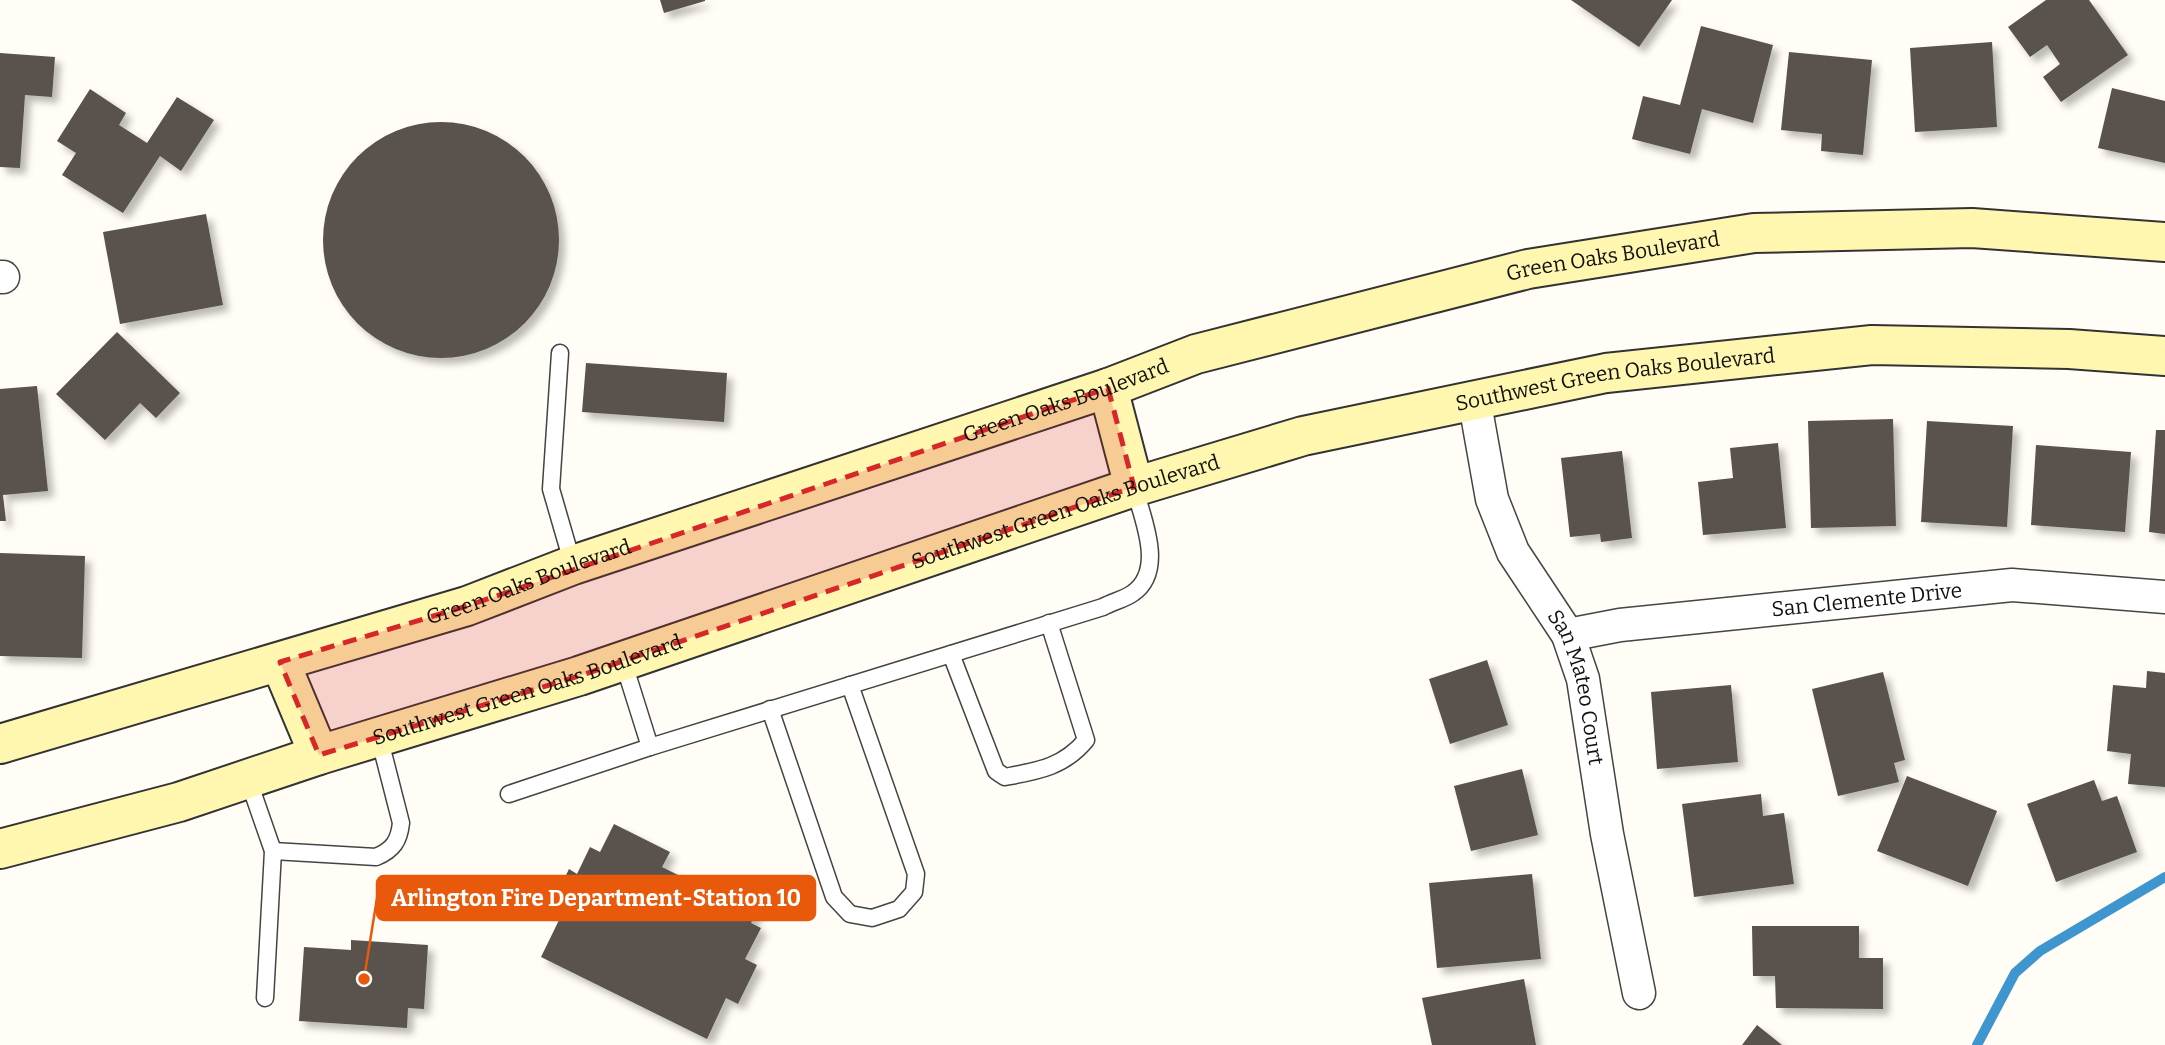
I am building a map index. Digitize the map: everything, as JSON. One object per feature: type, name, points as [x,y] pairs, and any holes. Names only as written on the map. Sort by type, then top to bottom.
[{"type":"main road","name":"Green Oaks Boulevard","points":[[0,744],[467,606],[573,565],[1108,387],[1196,354],[1528,269],[1754,233],[1972,228],[2165,242]]},
{"type":"main road","name":"Southwest Green Oaks Boulevard","points":[[0,849],[179,802],[319,755],[623,661],[1134,487],[1303,436],[1474,398],[1606,373],[1871,345],[2069,349],[2165,356]]},
{"type":"main road","points":[[1108,387],[1134,487]]},
{"type":"main road","points":[[280,662],[319,755]]},
{"type":"street","name":"San Mateo Court","points":[[1474,398],[1492,499],[1513,552],[1568,635],[1583,679],[1606,834],[1639,993]]},
{"type":"street","name":"San Clemente Drive","points":[[1568,635],[1620,625],[2012,585],[2165,597]]},
{"type":"lane","points":[[560,353],[551,489],[573,565]]},
{"type":"lane","points":[[509,794],[770,709],[1103,607],[1136,592],[1149,569],[1149,541],[1134,487]]},
{"type":"lane","points":[[951,654],[996,771],[1005,777],[1046,770],[1076,753],[1086,740],[1049,623]]},
{"type":"lane","points":[[623,661],[650,747]]},
{"type":"lane","points":[[770,709],[834,897],[850,914],[872,918],[899,909],[915,892],[916,874],[849,685]]},
{"type":"lane","points":[[273,851],[376,857],[390,852],[400,835],[401,823],[379,737]]},
{"type":"lane","points":[[248,779],[273,851],[265,998]]},
{"type":"highlighted area","points":[[1108,388],[1134,487],[579,676],[319,755],[280,662],[467,606]]},
{"type":"building","points":[[660,0],[705,0],[705,1],[664,13]]},
{"type":"building","points":[[1571,0],[1672,0],[1639,47]]},
{"type":"building","points":[[2046,0],[2089,0],[2128,55],[2061,102],[2043,77],[2060,64],[2047,45],[2030,57],[2008,27]]},
{"type":"building","points":[[1701,26],[1773,45],[1753,123],[1702,109],[1690,154],[1632,139],[1643,96],[1680,105]]},
{"type":"building","points":[[1992,42],[1997,127],[1915,132],[1910,48]]},
{"type":"building","points":[[1789,52],[1872,60],[1863,155],[1821,151],[1822,134],[1781,130]]},
{"type":"building","points":[[0,53],[55,57],[52,97],[25,95],[20,168],[0,167]]},
{"type":"building","points":[[2112,88],[2165,101],[2165,163],[2098,148]]},
{"type":"building","points":[[90,89],[126,113],[119,125],[147,143],[177,97],[214,120],[181,171],[160,156],[123,213],[62,175],[76,153],[57,141]]},
{"type":"building","points":[[429,122],[453,122],[497,136],[525,156],[550,195],[557,217],[557,263],[550,285],[525,324],[497,344],[475,353],[453,358],[429,358],[385,344],[357,324],[337,296],[328,274],[323,252],[323,228],[337,184],[357,156],[385,136],[407,127]]},
{"type":"building","points":[[206,214],[223,305],[120,324],[103,232]]},
{"type":"building","points":[[117,332],[180,393],[156,418],[140,403],[105,440],[56,394]]},
{"type":"building","points":[[586,363],[727,373],[724,422],[582,412]]},
{"type":"building","points":[[37,386],[48,491],[3,495],[6,521],[0,521],[0,389]]},
{"type":"building","points":[[1893,419],[1896,526],[1811,528],[1808,421]]},
{"type":"building","points":[[1927,421],[2013,426],[2007,527],[1921,522]]},
{"type":"building","points":[[2156,430],[2165,430],[2165,534],[2149,532]]},
{"type":"building","points":[[1778,443],[1786,528],[1703,535],[1698,482],[1733,478],[1730,448]]},
{"type":"building","points":[[2036,445],[2131,452],[2125,532],[2031,525]]},
{"type":"building","points":[[1622,451],[1632,538],[1601,542],[1600,534],[1570,537],[1561,458]]},
{"type":"building","points":[[0,553],[85,556],[82,658],[0,656]]},
{"type":"building","points":[[1487,660],[1508,725],[1450,744],[1429,679]]},
{"type":"building","points":[[2147,671],[2165,673],[2165,787],[2128,784],[2131,754],[2107,751],[2113,685],[2146,688]]},
{"type":"building","points":[[1883,672],[1905,760],[1894,763],[1899,782],[1838,796],[1812,689]]},
{"type":"building","points":[[1731,685],[1738,762],[1657,769],[1651,692]]},
{"type":"building","points":[[1522,769],[1538,835],[1471,851],[1454,786]]},
{"type":"building","points":[[1907,776],[1997,811],[1968,886],[1877,851]]},
{"type":"building","points":[[2094,780],[2102,801],[2117,796],[2137,852],[2056,882],[2027,804]]},
{"type":"building","points":[[1761,794],[1763,816],[1784,813],[1794,884],[1694,897],[1682,804]]},
{"type":"building","points":[[614,824],[670,852],[662,867],[714,893],[720,882],[761,902],[751,923],[761,928],[745,959],[757,965],[738,1004],[726,998],[707,1039],[541,957],[561,916],[549,910],[569,869],[577,874],[590,847],[600,852]]},
{"type":"building","points":[[1532,874],[1541,959],[1437,968],[1429,883]]},
{"type":"building","points":[[1752,926],[1859,926],[1859,958],[1883,958],[1883,1009],[1776,1008],[1775,976],[1753,976]]},
{"type":"building","points":[[351,940],[428,945],[424,1009],[408,1008],[407,1028],[299,1021],[304,947],[351,950]]},
{"type":"building","points":[[1524,979],[1536,1045],[1432,1045],[1422,998]]},
{"type":"building","points":[[1757,1025],[1782,1045],[1742,1045]]},
{"type":"waterway","points":[[1977,1045],[2015,973],[2040,951],[2165,877]]},
{"type":"place","name":"Arlington Fire Department-Station 10","points":[[364,979]]}]
